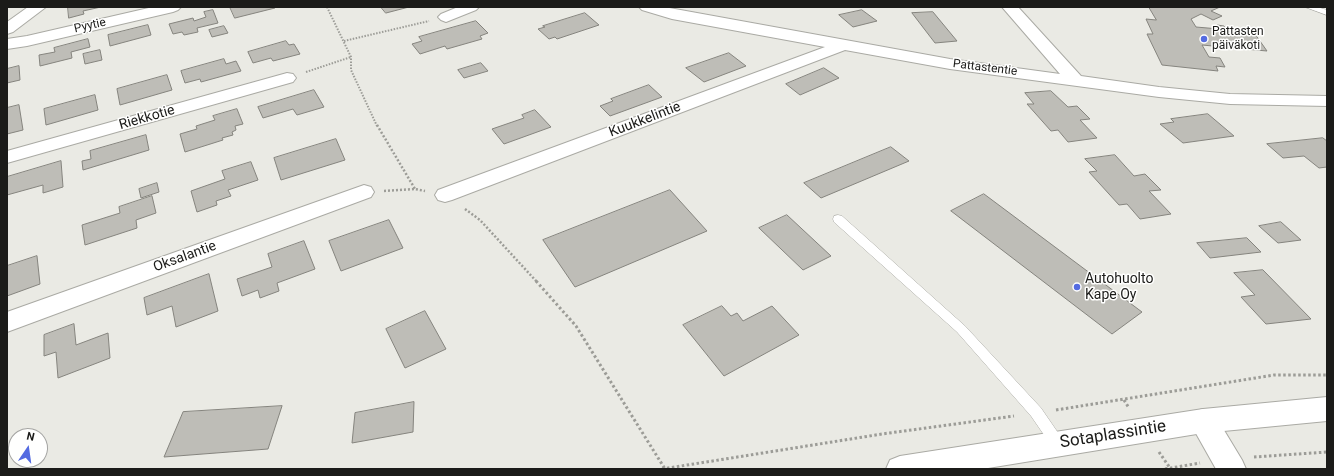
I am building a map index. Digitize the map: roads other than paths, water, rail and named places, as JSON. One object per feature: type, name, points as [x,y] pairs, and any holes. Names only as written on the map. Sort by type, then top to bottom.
[{"type":"street","points":[[7,29],[38,7]]},
{"type":"street","name":"Pyytie","points":[[7,44],[27,41],[173,7]]},
{"type":"street","points":[[446,17],[471,7]]},
{"type":"street","name":"Pattastentie","points":[[647,7],[672,14],[950,64],[1160,92],[1230,99],[1327,101]]},
{"type":"street","points":[[1010,7],[1075,80]]},
{"type":"street","name":"Kuukkelintie","points":[[445,195],[845,45]]},
{"type":"street","name":"Riekkotie","points":[[7,157],[287,78]]},
{"type":"street","name":"Oksalantie","points":[[7,322],[364,192]]},
{"type":"street","name":"Sotaplassintie","points":[[900,469],[1203,421],[1327,409]]},
{"type":"street","points":[[1203,421],[1232,469]]},
{"type":"lane","points":[[1309,7],[1327,13]]},
{"type":"lane","points":[[838,219],[961,330],[1036,412],[1058,444]]},
{"type":"place","name":"Pattasten päiväkoti","points":[[1204,39]]},
{"type":"place","name":"Autohuolto Kape Oy","points":[[1077,287]]}]
